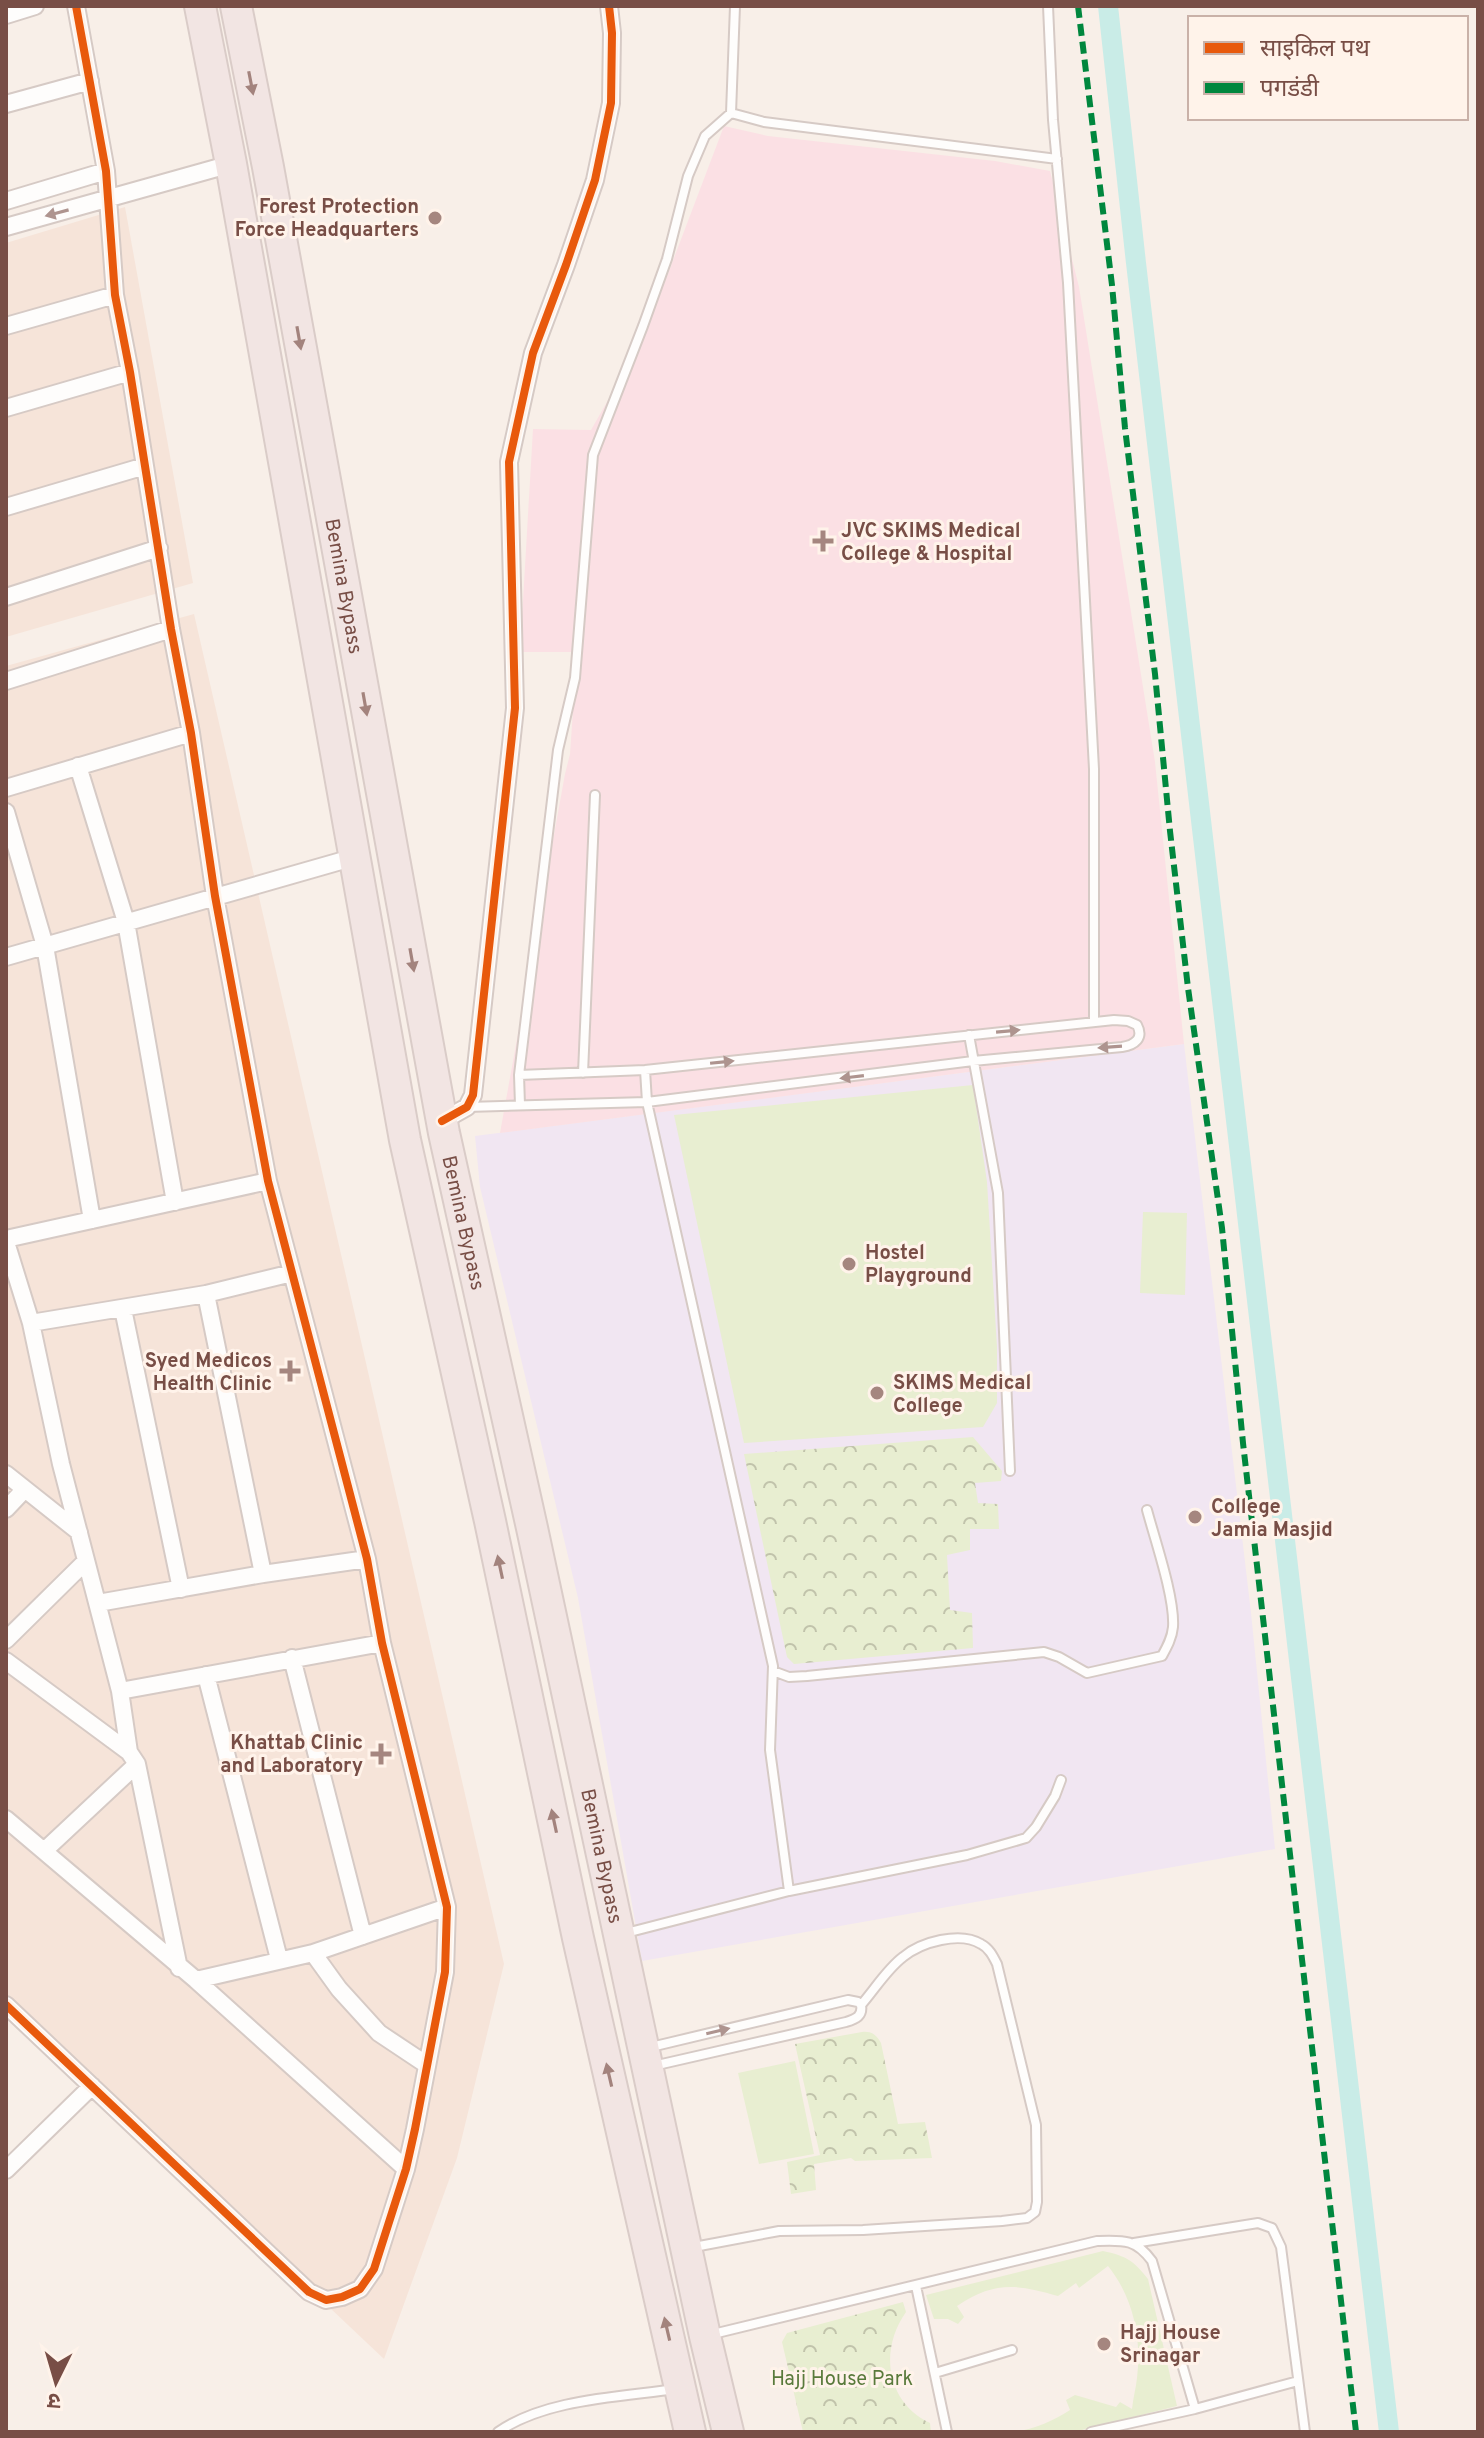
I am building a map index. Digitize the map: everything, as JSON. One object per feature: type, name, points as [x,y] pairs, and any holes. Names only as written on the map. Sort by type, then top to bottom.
[{"type":"highway","name":"Bemina Bypass","points":[[200,6],[405,1140],[578,1938],[690,2432]]},
{"type":"highway","name":"Bemina Bypass","points":[[236,6],[454,1114],[532,1528],[644,2058],[728,2432]]},
{"type":"street","points":[[6,15],[35,6]]},
{"type":"street","points":[[6,2005],[309,2292],[326,2300],[360,2289],[374,2269],[406,2169],[445,1972],[447,1907],[382,1643],[367,1559],[268,1181],[215,896],[191,733],[115,295],[106,171],[76,6]]},
{"type":"street","points":[[454,1114],[473,1095],[479,1056],[515,708],[509,462],[533,353],[595,180],[611,103],[612,33],[609,6]]},
{"type":"street","points":[[6,104],[90,81]]},
{"type":"street","points":[[6,227],[231,164]]},
{"type":"street","points":[[6,201],[106,171]]},
{"type":"street","points":[[6,326],[115,295]]},
{"type":"street","points":[[6,408],[130,372]]},
{"type":"street","points":[[6,507],[145,466]]},
{"type":"street","points":[[6,597],[159,548]]},
{"type":"street","points":[[6,681],[171,629]]},
{"type":"street","points":[[6,788],[191,733]]},
{"type":"street","points":[[78,766],[126,922],[175,1202]]},
{"type":"street","points":[[6,812],[45,946],[92,1220]]},
{"type":"street","points":[[6,957],[355,857]]},
{"type":"street","points":[[179,1968],[120,1691],[61,1464],[31,1323],[13,1291],[6,1241],[268,1181]]},
{"type":"street","points":[[31,1323],[206,1294],[292,1273]]},
{"type":"street","points":[[206,1294],[263,1574]]},
{"type":"street","points":[[123,1309],[181,1589]]},
{"type":"street","points":[[6,1474],[79,1532]]},
{"type":"street","points":[[6,1509],[24,1490]]},
{"type":"street","points":[[98,1603],[367,1559]]},
{"type":"street","points":[[6,1640],[85,1562]]},
{"type":"street","points":[[120,1691],[382,1643]]},
{"type":"street","points":[[292,1658],[363,1936]]},
{"type":"street","points":[[6,1661],[133,1758]]},
{"type":"street","points":[[206,1675],[279,1959]]},
{"type":"street","points":[[44,1851],[133,1758]]},
{"type":"street","points":[[6,1819],[196,1980],[406,2169]]},
{"type":"street","points":[[196,1980],[313,1953],[447,1907]]},
{"type":"street","points":[[313,1953],[339,1989],[379,2033],[427,2065]]},
{"type":"street","points":[[6,2170],[92,2086]]},
{"type":"lane","points":[[520,1105],[519,1075],[558,750],[575,678],[593,455],[662,273],[688,176],[705,136],[731,113],[735,6]]},
{"type":"lane","points":[[1048,6],[1053,120],[1068,283],[1094,769],[1094,1022]]},
{"type":"lane","points":[[731,113],[764,122],[1057,159]]},
{"type":"lane","points":[[583,1073],[595,795]]},
{"type":"lane","points":[[454,1114],[520,1105],[647,1102],[973,1061],[1122,1047],[1133,1045],[1139,1039],[1140,1031],[1137,1025],[1128,1021],[1094,1022],[645,1070],[519,1075]]},
{"type":"lane","points":[[969,1035],[998,1193],[1010,1471]]},
{"type":"lane","points":[[645,1070],[647,1102],[773,1671],[770,1750],[789,1891]]},
{"type":"lane","points":[[773,1671],[789,1677],[807,1676],[1044,1652],[1087,1673],[1162,1656],[1170,1643],[1172,1607],[1147,1510]]},
{"type":"lane","points":[[618,1935],[789,1891],[967,1855],[1026,1838],[1055,1796],[1061,1780]]},
{"type":"lane","points":[[644,2058],[855,2020],[860,2015],[861,2005],[906,1954],[933,1942],[966,1939],[979,1942],[993,1955],[1011,2015],[1036,2125],[1037,2202],[1035,2212],[1027,2218],[863,2230],[779,2231],[686,2249]]},
{"type":"lane","points":[[644,2058],[848,2000],[861,2005]]},
{"type":"lane","points":[[1134,2243],[1258,2223],[1272,2228],[1281,2247],[1305,2432]]},
{"type":"lane","points":[[705,2336],[1097,2241],[1120,2240],[1144,2249],[1152,2261],[1195,2409]]},
{"type":"lane","points":[[916,2286],[947,2432]]},
{"type":"lane","points":[[935,2373],[1012,2350]]},
{"type":"lane","points":[[1091,2432],[1195,2409],[1298,2381]]},
{"type":"lane","points":[[498,2432],[516,2419],[574,2403],[680,2388]]},
{"type":"shaded area","name":"JVC SKIMS Medical College & Hospital","points":[[724,126],[768,136],[995,161],[1050,171],[1079,287],[1155,762],[1184,1044],[500,1133],[570,754],[577,652],[520,652],[533,429],[591,430],[644,337]]},
{"type":"shaded area","points":[[125,207],[193,583],[6,637],[6,243]]},
{"type":"shaded area","points":[[194,614],[504,1964],[457,2158],[384,2359],[6,2002],[6,666]]},
{"type":"shaded area","name":"SKIMS Medical College","points":[[1184,1044],[1251,1613],[1275,1849],[642,1961],[578,1598],[480,1187],[475,1136]]},
{"type":"green space","name":"Hostel Playground","points":[[973,1085],[987,1182],[997,1347],[997,1403],[983,1427],[744,1443],[674,1115]]},
{"type":"green space","points":[[1143,1212],[1187,1213],[1185,1295],[1140,1293]]},
{"type":"green space","points":[[973,1437],[1002,1471],[1001,1481],[975,1483],[978,1503],[998,1504],[999,1529],[970,1529],[970,1550],[947,1555],[950,1610],[972,1613],[973,1648],[794,1664],[787,1657],[744,1454]]},
{"type":"green space","points":[[862,2032],[873,2034],[881,2043],[898,2124],[925,2122],[932,2158],[855,2161],[851,2158],[814,2164],[816,2190],[791,2194],[787,2162],[820,2155],[795,2044]]},
{"type":"green space","points":[[795,2061],[814,2154],[759,2164],[738,2073]]},
{"type":"green space","points":[[1103,2251],[1128,2260],[1148,2279],[1177,2406],[1074,2432],[1016,2432],[1044,2424],[1070,2410],[1066,2400],[1075,2395],[1116,2407],[1120,2402],[1132,2409],[1137,2382],[1137,2333],[1117,2278],[1108,2266],[1079,2288],[1076,2283],[1058,2296],[1018,2287],[983,2292],[957,2306],[964,2317],[958,2324],[948,2319],[934,2319],[926,2295]]},
{"type":"green space","name":"Hajj House Park","points":[[903,2302],[906,2312],[892,2342],[891,2374],[904,2402],[915,2414],[930,2423],[931,2432],[803,2432],[782,2342],[787,2333]]},
{"type":"waterway","points":[[1108,6],[1389,2432]]},
{"type":"marked path","points":[[1078,6],[1112,285],[1125,428],[1188,988],[1222,1228],[1243,1443],[1356,2432]]},
{"type":"cycle path","points":[[6,2005],[309,2292],[326,2300],[360,2289],[374,2269],[406,2169],[445,1972],[447,1907],[382,1643],[367,1559],[268,1181],[215,896],[191,733],[115,295],[106,171],[76,6]]},
{"type":"cycle path","points":[[442,1121],[467,1107],[473,1095],[515,708],[509,462],[533,353],[595,180],[611,103],[612,33],[609,6]]},
{"type":"place","name":"Forest Protection Force Headquarters","points":[[435,218]]},
{"type":"place","name":"JVC SKIMS Medical College & Hospital","points":[[823,541]]},
{"type":"place","name":"Hostel Playground","points":[[849,1264]]},
{"type":"place","name":"Syed Medicos Health Clinic","points":[[290,1371]]},
{"type":"place","name":"SKIMS Medical College","points":[[877,1393]]},
{"type":"place","name":"College Jamia Masjid","points":[[1195,1517]]},
{"type":"place","name":"Khattab Clinic and Laboratory","points":[[381,1754]]},
{"type":"place","name":"Hajj House Srinagar","points":[[1104,2344]]}]
